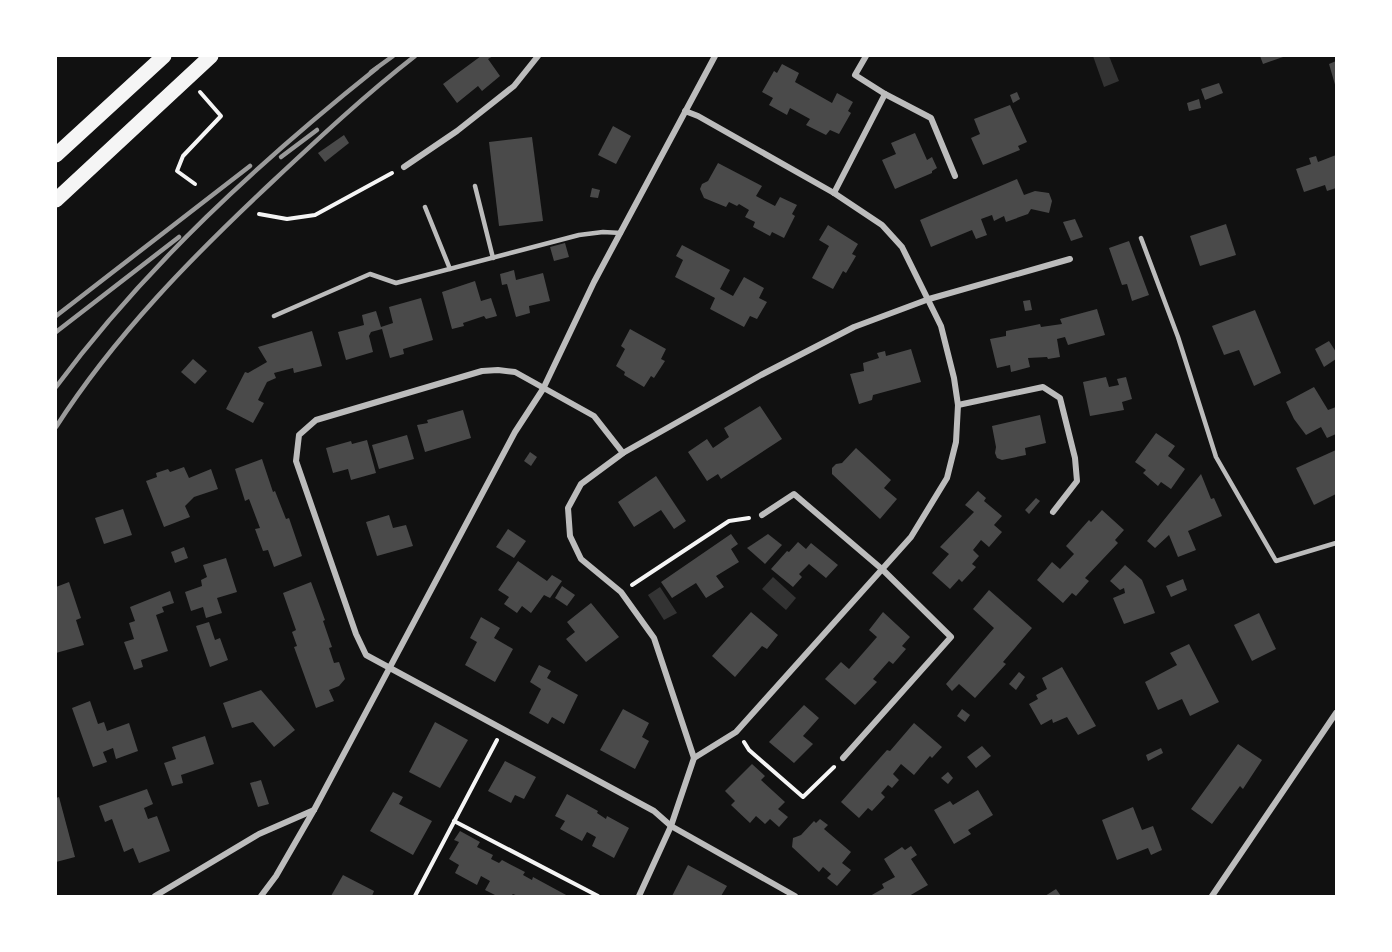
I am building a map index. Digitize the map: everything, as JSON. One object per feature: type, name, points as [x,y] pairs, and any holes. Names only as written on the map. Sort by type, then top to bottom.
[{"type":"main road","points":[[56,155],[164,56]]},
{"type":"main road","points":[[56,200],[211,56]]},
{"type":"street","points":[[404,167],[457,131],[514,86],[538,56]]},
{"type":"street","points":[[261,897],[276,876],[314,810],[515,432],[543,389],[594,282],[715,56]]},
{"type":"street","points":[[866,56],[855,75],[931,118],[955,176]]},
{"type":"street","points":[[834,193],[885,94]]},
{"type":"street","points":[[685,111],[698,116],[834,193],[882,225],[902,247],[941,326],[958,405],[956,442],[947,478],[912,537],[736,732],[694,758]]},
{"type":"street","points":[[639,897],[671,826],[694,758],[654,638],[621,592],[581,559],[570,536],[568,507],[581,484],[623,453],[761,375],[854,327],[929,299],[1070,260]]},
{"type":"street","points":[[623,453],[594,416],[515,372],[482,370],[316,420],[299,435],[296,461],[356,634],[366,655],[654,811],[671,826],[795,897]]},
{"type":"street","points":[[958,405],[1042,387],[1060,398],[1076,458],[1077,481],[1053,512]]},
{"type":"street","points":[[762,515],[794,494],[883,570],[951,637],[843,758]]},
{"type":"street","points":[[1212,897],[1336,714]]},
{"type":"street","points":[[155,897],[259,834],[314,810]]},
{"type":"lane","points":[[475,186],[493,258]]},
{"type":"lane","points":[[425,207],[450,269]]},
{"type":"lane","points":[[274,316],[370,274],[396,283],[579,235],[603,232],[621,233]]},
{"type":"lane","points":[[1141,238],[1178,338],[1216,457],[1276,561],[1336,543]]},
{"type":"path","points":[[195,184],[177,171],[179,163],[221,116],[216,109]]},
{"type":"path","points":[[259,214],[287,219],[315,215],[404,167]]},
{"type":"path","points":[[621,592],[729,521],[762,515]]},
{"type":"path","points":[[415,897],[503,729]]},
{"type":"path","points":[[736,732],[749,750],[803,797],[843,758]]},
{"type":"path","points":[[454,821],[598,897]]},
{"type":"shaded area","points":[[1093,56],[1109,56],[1119,81],[1104,87]]},
{"type":"shaded area","points":[[773,577],[796,598],[786,610],[762,589]]},
{"type":"shaded area","points":[[660,587],[677,613],[664,620],[648,595]]},
{"type":"building","points":[[481,56],[493,56],[488,59],[500,76],[482,91],[478,86],[457,103],[443,84]]},
{"type":"building","points":[[1260,56],[1286,56],[1263,64]]},
{"type":"building","points":[[1336,61],[1336,88],[1329,64]]},
{"type":"building","points":[[782,64],[799,73],[795,82],[832,103],[837,93],[853,102],[848,111],[851,113],[839,134],[830,130],[826,135],[806,125],[810,119],[790,108],[787,115],[769,105],[773,98],[762,92],[774,71],[777,73]]},
{"type":"building","points":[[1219,83],[1223,93],[1205,100],[1201,89]]},
{"type":"building","points":[[1017,92],[1020,99],[1013,103],[1010,95]]},
{"type":"building","points":[[1199,99],[1201,108],[1189,111],[1187,103]]},
{"type":"building","points":[[1010,105],[1027,142],[1018,146],[1020,150],[983,165],[971,138],[980,134],[974,119]]},
{"type":"building","points":[[613,126],[631,136],[616,164],[598,155]]},
{"type":"building","points":[[915,133],[927,160],[932,157],[937,168],[932,173],[895,189],[882,160],[896,154],[891,143]]},
{"type":"building","points":[[344,135],[349,143],[325,162],[318,153]]},
{"type":"building","points":[[532,137],[543,221],[499,226],[489,142]]},
{"type":"building","points":[[1336,155],[1336,188],[1327,191],[1325,185],[1304,192],[1296,169],[1311,164],[1309,158],[1316,156],[1318,162]]},
{"type":"building","points":[[718,163],[762,186],[756,196],[775,206],[780,197],[797,205],[792,214],[795,216],[784,238],[772,232],[770,236],[753,227],[755,222],[745,217],[749,210],[739,204],[737,206],[729,202],[726,207],[704,198],[700,189],[702,184],[708,181]]},
{"type":"building","points":[[1017,179],[1024,195],[1035,191],[1049,193],[1052,201],[1049,213],[1031,209],[1028,214],[1006,222],[1004,216],[994,221],[992,215],[981,219],[987,235],[976,239],[972,230],[931,247],[920,220]]},
{"type":"building","points":[[592,188],[600,190],[598,198],[590,197]]},
{"type":"building","points":[[1075,219],[1083,237],[1071,241],[1063,222]]},
{"type":"building","points":[[1226,224],[1236,255],[1200,266],[1190,236]]},
{"type":"building","points":[[828,225],[858,244],[852,254],[856,256],[846,273],[843,271],[833,289],[812,278],[829,246],[819,240]]},
{"type":"building","points":[[1129,241],[1149,295],[1132,301],[1127,284],[1122,285],[1109,248]]},
{"type":"building","points":[[565,243],[569,257],[554,261],[550,247]]},
{"type":"building","points":[[682,245],[730,270],[720,289],[733,296],[744,277],[764,288],[759,298],[767,302],[757,319],[750,316],[744,327],[710,309],[715,298],[675,277],[683,260],[676,256]]},
{"type":"building","points":[[514,270],[516,280],[543,273],[550,301],[529,306],[530,313],[516,317],[507,284],[502,285],[500,274]]},
{"type":"building","points":[[475,281],[481,301],[491,298],[497,316],[486,319],[484,316],[452,329],[442,292]]},
{"type":"building","points":[[421,298],[433,340],[403,349],[404,354],[390,358],[382,329],[371,332],[369,336],[373,352],[346,360],[338,332],[364,325],[362,315],[376,311],[381,327],[393,323],[389,307]]},
{"type":"building","points":[[1030,300],[1032,310],[1025,311],[1023,301]]},
{"type":"building","points":[[1097,309],[1105,335],[1068,345],[1065,337],[1057,339],[1060,357],[1028,358],[1030,367],[1011,372],[1010,365],[997,368],[990,339],[1006,336],[1006,331],[1040,324],[1041,327],[1062,324],[1060,319]]},
{"type":"building","points":[[1255,310],[1281,373],[1254,386],[1239,350],[1224,355],[1212,326]]},
{"type":"building","points":[[630,329],[666,349],[661,359],[665,361],[654,378],[651,376],[644,387],[624,375],[625,372],[616,366],[625,349],[621,346]]},
{"type":"building","points":[[312,331],[322,366],[294,373],[293,368],[274,373],[276,378],[267,382],[258,400],[264,403],[253,423],[226,409],[245,372],[248,373],[267,362],[258,347]]},
{"type":"building","points":[[1329,341],[1336,352],[1336,359],[1324,367],[1315,349]]},
{"type":"building","points":[[911,349],[921,382],[873,395],[872,400],[859,404],[850,374],[864,371],[863,363],[879,358],[877,353],[885,351],[886,356]]},
{"type":"building","points":[[193,359],[207,371],[195,384],[181,372]]},
{"type":"building","points":[[1106,377],[1109,387],[1119,385],[1117,379],[1126,377],[1132,399],[1122,402],[1124,410],[1090,416],[1083,382]]},
{"type":"building","points":[[1314,387],[1328,410],[1336,407],[1336,434],[1327,438],[1321,427],[1306,435],[1294,419],[1286,402]]},
{"type":"building","points":[[760,406],[782,439],[721,479],[718,474],[707,481],[688,452],[707,439],[713,448],[729,437],[724,428]]},
{"type":"building","points":[[463,410],[471,438],[425,452],[417,425]]},
{"type":"building","points":[[1040,415],[1046,443],[1025,448],[1026,455],[1002,460],[997,458],[992,426]]},
{"type":"building","points":[[1156,433],[1175,446],[1168,456],[1185,469],[1171,489],[1161,482],[1158,486],[1143,473],[1146,470],[1135,462]]},
{"type":"building","points":[[407,435],[414,459],[379,469],[372,445]]},
{"type":"building","points":[[367,440],[376,473],[351,480],[348,469],[333,473],[326,448],[351,441],[352,444]]},
{"type":"building","points":[[856,448],[891,480],[884,488],[897,499],[880,519],[832,474],[832,468],[842,463]]},
{"type":"building","points":[[1336,450],[1336,494],[1314,505],[1296,468]]},
{"type":"building","points":[[530,452],[537,457],[531,466],[524,461]]},
{"type":"building","points":[[262,459],[273,492],[275,491],[286,519],[289,518],[302,556],[274,567],[268,550],[263,551],[255,529],[260,528],[249,499],[245,501],[235,469]]},
{"type":"building","points":[[184,467],[189,478],[211,469],[218,489],[194,497],[185,506],[190,517],[164,527],[146,481],[157,477],[156,473],[168,469],[170,472]]},
{"type":"building","points":[[1201,474],[1211,499],[1214,498],[1222,516],[1188,531],[1196,550],[1178,557],[1169,535],[1155,548],[1147,541]]},
{"type":"building","points":[[656,476],[686,521],[674,529],[661,510],[634,527],[618,502]]},
{"type":"building","points":[[978,491],[986,498],[984,501],[1002,516],[994,525],[1002,532],[989,547],[981,540],[973,550],[979,556],[972,564],[976,567],[962,582],[959,579],[950,589],[932,573],[949,554],[940,547],[974,512],[965,505]]},
{"type":"building","points":[[1036,498],[1040,501],[1029,514],[1025,510]]},
{"type":"building","points":[[123,509],[132,535],[104,544],[95,518]]},
{"type":"building","points":[[1102,510],[1124,530],[1115,540],[1118,543],[1085,578],[1089,581],[1076,596],[1072,593],[1063,603],[1037,580],[1052,562],[1060,569],[1074,554],[1066,546],[1089,520],[1091,522]]},
{"type":"building","points":[[389,515],[393,528],[406,525],[413,546],[377,556],[366,522]]},
{"type":"building","points":[[508,529],[526,541],[514,558],[496,547]]},
{"type":"building","points":[[731,534],[738,544],[731,549],[739,562],[716,576],[724,587],[706,598],[696,583],[672,598],[661,582]]},
{"type":"building","points":[[768,534],[782,545],[765,564],[747,548]]},
{"type":"building","points":[[798,542],[806,549],[811,543],[838,565],[826,578],[809,564],[799,574],[802,577],[793,587],[771,569]]},
{"type":"building","points":[[184,547],[188,558],[175,563],[171,552]]},
{"type":"building","points":[[226,558],[237,592],[217,598],[222,613],[206,618],[203,607],[191,611],[185,592],[202,586],[201,580],[207,577],[203,565]]},
{"type":"building","points":[[518,561],[547,581],[552,575],[562,581],[550,598],[544,595],[531,613],[522,606],[517,613],[504,604],[509,597],[498,590]]},
{"type":"building","points":[[1125,565],[1142,580],[1155,613],[1124,624],[1113,598],[1125,593],[1124,588],[1120,590],[1110,581]]},
{"type":"building","points":[[1183,579],[1187,590],[1171,597],[1166,586]]},
{"type":"building","points":[[69,582],[81,618],[76,620],[84,645],[56,653],[56,587]]},
{"type":"building","points":[[311,582],[325,620],[323,621],[332,647],[329,648],[334,663],[339,662],[345,679],[339,686],[329,690],[334,701],[316,708],[294,647],[297,646],[292,632],[296,630],[283,593]]},
{"type":"building","points":[[562,586],[575,595],[567,606],[555,598]]},
{"type":"building","points":[[989,590],[1032,628],[1003,662],[1006,664],[975,698],[959,684],[952,691],[946,684],[994,628],[973,609]]},
{"type":"building","points":[[170,591],[174,603],[162,607],[164,612],[156,615],[168,651],[141,660],[143,667],[134,670],[124,642],[134,639],[129,623],[135,621],[130,607]]},
{"type":"building","points":[[591,603],[619,637],[586,662],[566,639],[575,632],[567,622]]},
{"type":"building","points":[[751,612],[778,635],[767,649],[762,646],[735,677],[712,656]]},
{"type":"building","points":[[883,612],[910,637],[902,646],[906,649],[893,664],[889,661],[873,679],[877,682],[855,705],[825,679],[841,662],[849,669],[877,637],[869,630]]},
{"type":"building","points":[[1259,613],[1276,649],[1252,661],[1234,625]]},
{"type":"building","points":[[481,617],[500,628],[494,638],[513,649],[495,682],[465,665],[477,642],[470,638]]},
{"type":"building","points":[[209,622],[215,640],[220,638],[228,660],[210,667],[196,626]]},
{"type":"building","points":[[1189,644],[1219,702],[1190,716],[1182,699],[1158,710],[1145,682],[1177,665],[1170,653]]},
{"type":"building","points":[[539,665],[551,671],[547,678],[578,695],[564,724],[552,717],[548,724],[529,713],[541,689],[530,682]]},
{"type":"building","points":[[1062,667],[1096,726],[1078,735],[1067,717],[1053,723],[1052,719],[1041,725],[1029,704],[1038,699],[1036,695],[1047,689],[1042,678]]},
{"type":"building","points":[[1019,672],[1025,677],[1016,690],[1009,684]]},
{"type":"building","points":[[261,690],[295,730],[274,747],[253,722],[232,728],[223,703]]},
{"type":"building","points":[[90,701],[98,724],[104,722],[107,731],[129,723],[138,751],[116,759],[113,748],[103,752],[107,762],[93,767],[72,708]]},
{"type":"building","points":[[804,705],[819,718],[803,736],[813,744],[794,763],[769,742]]},
{"type":"building","points":[[623,709],[649,723],[642,737],[649,741],[635,769],[600,750]]},
{"type":"building","points":[[962,709],[970,715],[965,722],[957,716]]},
{"type":"building","points":[[435,722],[468,740],[440,788],[409,772]]},
{"type":"building","points":[[914,723],[942,747],[932,758],[930,756],[914,775],[901,764],[893,774],[899,780],[892,788],[888,785],[881,793],[885,797],[872,811],[868,808],[859,818],[841,802]]},
{"type":"building","points":[[205,736],[214,764],[181,775],[183,783],[172,786],[164,763],[176,759],[172,747]]},
{"type":"building","points":[[1238,744],[1262,760],[1243,789],[1240,786],[1212,824],[1191,809]]},
{"type":"building","points":[[982,746],[991,756],[976,768],[967,757]]},
{"type":"building","points":[[1161,748],[1163,753],[1148,761],[1146,755]]},
{"type":"building","points":[[505,761],[536,777],[524,799],[515,795],[511,803],[488,791]]},
{"type":"building","points":[[752,764],[765,776],[761,780],[785,802],[778,809],[788,817],[779,827],[770,819],[765,824],[756,816],[750,823],[731,805],[735,801],[725,791]]},
{"type":"building","points":[[948,772],[953,778],[948,784],[941,778]]},
{"type":"building","points":[[261,780],[269,804],[258,807],[250,783]]},
{"type":"building","points":[[147,789],[153,804],[144,808],[148,819],[157,816],[170,851],[139,863],[133,848],[124,852],[112,819],[105,822],[99,806]]},
{"type":"building","points":[[978,790],[993,815],[968,830],[971,834],[954,844],[934,810],[950,801],[953,805]]},
{"type":"building","points":[[393,792],[403,797],[399,804],[432,821],[413,855],[370,831]]},
{"type":"building","points":[[567,794],[598,811],[597,813],[606,819],[607,816],[629,828],[614,858],[592,846],[596,837],[587,832],[582,841],[560,829],[565,821],[555,816]]},
{"type":"building","points":[[59,797],[75,857],[56,862],[56,798]]},
{"type":"building","points":[[1133,807],[1142,830],[1153,826],[1162,850],[1151,855],[1148,848],[1117,860],[1102,820]]},
{"type":"building","points":[[820,819],[828,825],[824,829],[851,852],[842,863],[851,870],[837,886],[827,878],[831,874],[823,867],[819,872],[792,847],[793,838],[801,835],[814,821],[816,823]]},
{"type":"building","points":[[460,831],[480,842],[477,847],[493,855],[491,859],[499,863],[502,860],[525,872],[523,875],[532,880],[533,877],[568,896],[518,896],[513,894],[497,896],[485,890],[490,881],[481,876],[477,885],[455,873],[459,865],[449,859],[459,842],[454,840]]},
{"type":"building","points":[[911,846],[917,855],[911,859],[928,885],[909,896],[870,896],[884,888],[882,884],[895,877],[884,859],[902,847],[905,850]]},
{"type":"building","points":[[688,865],[727,886],[721,896],[672,896]]},
{"type":"building","points":[[343,875],[374,891],[372,896],[331,896]]},
{"type":"building","points":[[1056,889],[1061,896],[1045,896]]},
{"type":"railway","points":[[371,72],[393,56]]},
{"type":"railway","points":[[56,427],[103,360],[184,268],[325,133],[415,56]]},
{"type":"railway","points":[[56,387],[128,299],[206,217],[290,140],[377,68]]},
{"type":"railway","points":[[281,157],[317,130]]},
{"type":"railway","points":[[56,316],[250,166]]},
{"type":"railway","points":[[56,332],[179,237]]}]
